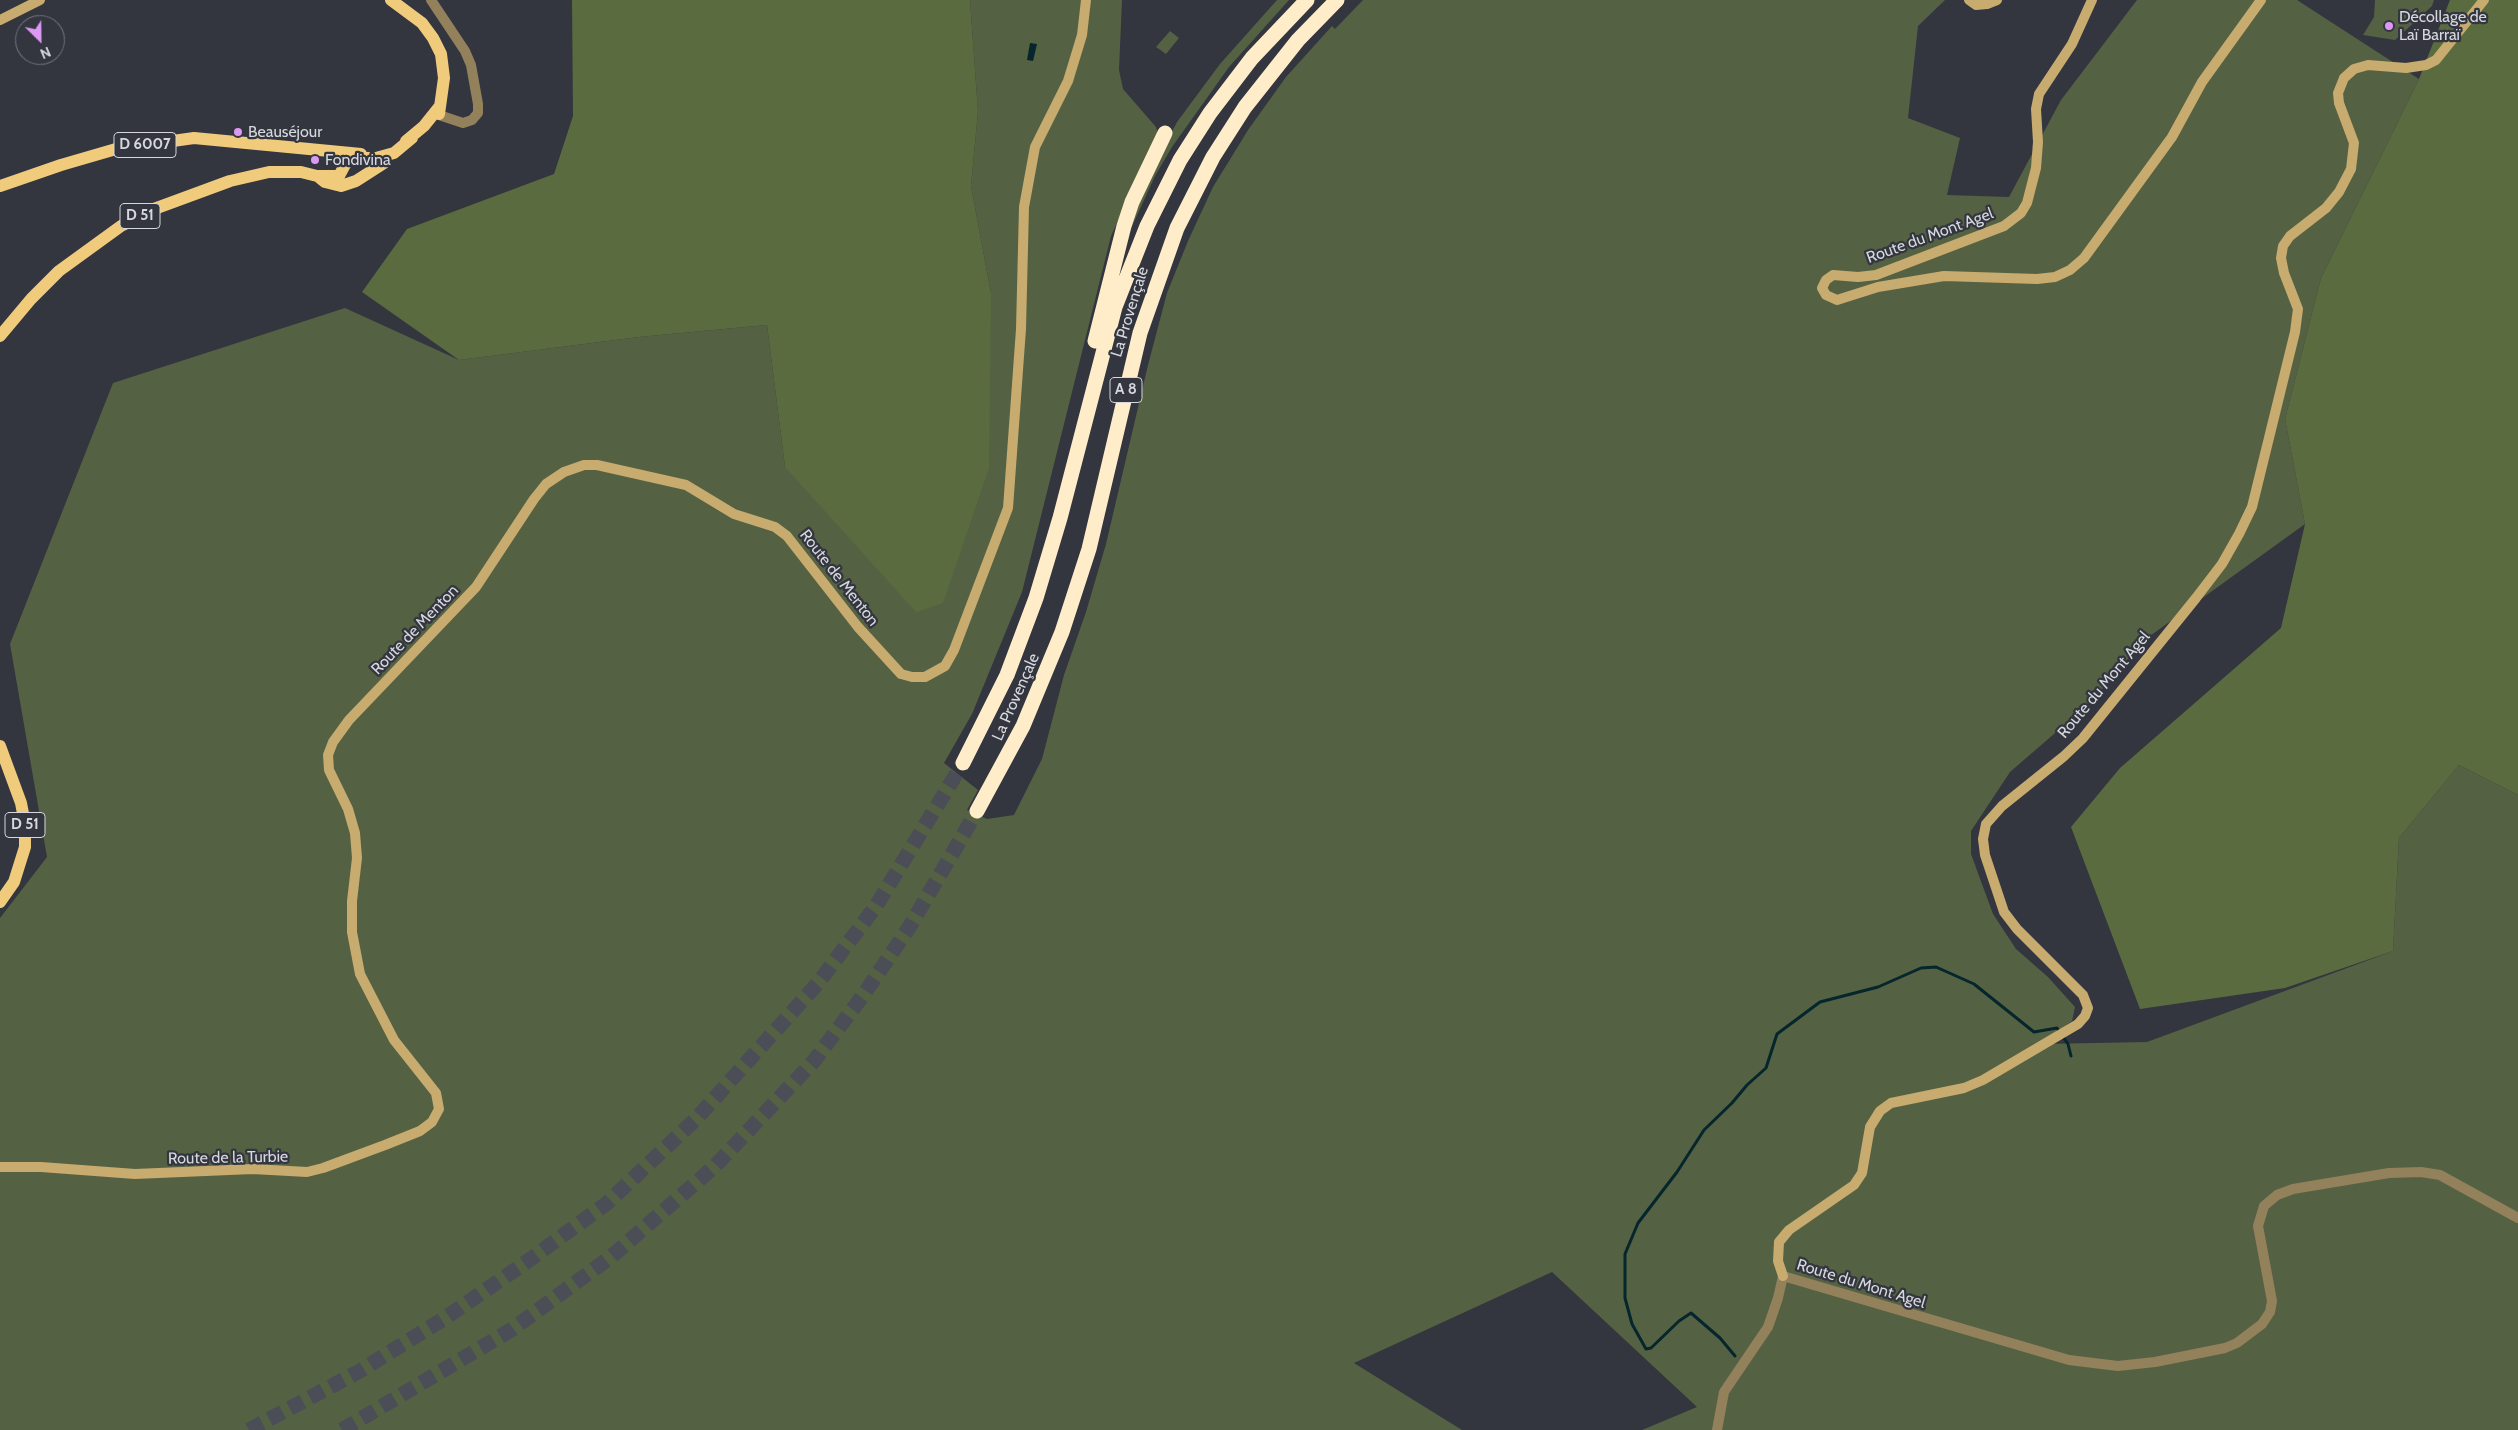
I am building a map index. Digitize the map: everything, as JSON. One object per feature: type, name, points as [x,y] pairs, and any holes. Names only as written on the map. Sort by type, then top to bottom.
[{"type":"highway","name":"La Provençale","points":[[963,763],[1007,675],[1036,598],[1060,518],[1115,307],[1137,249],[1164,189],[1193,139],[1225,92],[1267,42],[1307,0]]},
{"type":"highway","name":"La Provençale","points":[[977,811],[1007,759],[1035,702],[1069,614],[1089,549],[1140,333],[1177,228],[1213,157],[1245,107],[1298,40],[1336,0]]},
{"type":"highway","points":[[1080,438],[1094,345],[1118,247],[1132,202],[1165,133]]},
{"type":"main road","points":[[384,163],[413,146],[433,127],[444,78],[440,54],[433,38],[422,23],[390,0]]},
{"type":"main road","name":"D 6007","points":[[355,159],[392,150],[412,138],[438,111]]},
{"type":"main road","name":"D 6007","points":[[0,186],[116,149],[194,138],[294,149],[305,153],[384,163]]},
{"type":"main road","points":[[355,159],[356,181]]},
{"type":"main road","name":"D 51","points":[[0,336],[30,299],[59,271],[105,236],[154,209],[230,181],[269,172],[301,172],[317,176],[339,176],[355,159]]},
{"type":"main road","name":"D 51","points":[[317,176],[325,182],[341,186],[356,181],[384,163]]},
{"type":"main road","name":"D 51","points":[[0,746],[21,803],[25,824],[25,847],[14,882],[0,902]]},
{"type":"street","points":[[0,20],[40,0]]},
{"type":"street","points":[[431,0],[465,50],[471,65],[478,104],[478,113],[472,120],[463,123],[438,111]]},
{"type":"street","name":"Route de Menton","points":[[439,1109],[436,1093],[394,1040],[360,974],[354,946],[352,916],[357,845],[348,809],[329,770],[328,755],[333,742],[389,677],[446,621],[476,587],[540,492],[559,475],[584,465],[596,465],[686,485],[734,514],[775,527],[787,536],[858,627],[901,674],[912,677],[925,676],[945,666],[954,650],[1008,508],[1021,329],[1024,207],[1036,147],[1068,81],[1082,35],[1086,0]]},
{"type":"street","points":[[1969,0],[1976,5],[1987,4],[1997,0]]},
{"type":"street","name":"Route du Mont Agel","points":[[2092,0],[2072,44],[2039,94],[2036,109],[2038,142],[2036,168],[2027,203],[2021,213],[2004,226],[1876,275],[1858,277],[1833,275],[1826,280],[1822,288],[1826,295],[1838,300],[1878,287],[1944,276],[2037,279],[2055,277],[2070,270],[2084,258],[2172,137],[2202,82],[2261,0]]},
{"type":"street","name":"Route du Mont Agel","points":[[2484,0],[2436,60],[2426,65],[2406,68],[2368,65],[2354,69],[2344,78],[2338,93],[2339,103],[2354,143],[2351,169],[2339,192],[2326,208],[2290,236],[2282,246],[2281,258],[2284,273],[2298,309],[2295,332],[2254,498],[2239,534],[2222,564],[2083,738],[2063,757],[2002,806],[1986,824],[1982,839],[1985,855],[2004,912],[2017,929],[2083,995],[2088,1008],[2078,1024],[1983,1080],[1964,1088],[1891,1103],[1880,1111],[1870,1126],[1862,1173],[1854,1185],[1789,1230],[1779,1242],[1778,1261],[1783,1276],[1797,1282],[2069,1360],[2118,1366],[2154,1362],[2225,1348],[2237,1343],[2262,1324],[2270,1312],[2272,1302],[2258,1226],[2264,1206],[2277,1195],[2293,1189],[2389,1173],[2420,1172],[2440,1175],[2518,1218]]},
{"type":"street","name":"Route de la Turbie","points":[[0,1167],[41,1167],[135,1174],[253,1169],[307,1172],[323,1168],[420,1131],[432,1122],[439,1109]]},
{"type":"street","points":[[1717,1430],[1724,1392],[1768,1327],[1783,1276]]},
{"type":"shaded area","points":[[970,0],[1122,0],[1119,70],[1123,89],[1156,127],[1158,134],[1111,236],[1022,592],[972,714],[944,763],[978,790],[967,810],[987,819],[1014,815],[1042,759],[1064,675],[1086,612],[1106,544],[1167,293],[1188,241],[1213,187],[1248,130],[1286,77],[1332,26],[1335,29],[1363,0],[1945,0],[1918,26],[1908,118],[1960,138],[1947,195],[2009,197],[2061,100],[2137,0],[2297,0],[2419,79],[2321,278],[2285,419],[2305,524],[2143,641],[2091,702],[2010,772],[1971,831],[1971,854],[1993,914],[2016,949],[2048,977],[2075,1007],[2072,1021],[2041,1044],[2147,1042],[2393,951],[2399,838],[2459,765],[2518,795],[2518,1430],[1642,1430],[1697,1407],[1552,1272],[1354,1363],[1462,1430],[0,1430],[0,918],[47,857],[10,644],[113,383],[345,308],[459,360],[639,337],[767,325],[785,467],[991,293],[971,186],[978,112]]},
{"type":"shaded area","points":[[1277,0],[1289,0],[1229,67],[1172,147],[1155,176],[1123,246],[1149,175],[1177,122],[1220,64]]},
{"type":"shaded area","name":"Décollage de Laï Barraï","points":[[2375,0],[2434,0],[2432,6],[2395,40],[2363,35],[2374,17]]},
{"type":"shaded area","points":[[1170,31],[1179,38],[1166,54],[1156,47]]},
{"type":"shaded area","points":[[1030,43],[1037,44],[1033,61],[1027,60]]},
{"type":"green space","points":[[572,0],[970,0],[978,112],[971,186],[991,293],[989,468],[943,603],[916,612],[785,467],[767,325],[639,337],[459,360],[362,292],[407,229],[554,174],[573,116]]},
{"type":"green space","points":[[2450,0],[2518,0],[2518,795],[2459,765],[2399,838],[2393,951],[2285,988],[2140,1009],[2071,827],[2120,768],[2281,628],[2305,524],[2285,419],[2321,278],[2419,79]]},
{"type":"waterway","points":[[1735,1356],[1720,1338],[1691,1313],[1679,1321],[1651,1348],[1646,1349],[1632,1324],[1625,1298],[1625,1254],[1638,1223],[1677,1172],[1704,1130],[1766,1068],[1777,1034],[1820,1002],[1878,987],[1921,968],[1936,967],[1974,984],[2034,1032],[2057,1028],[2068,1044],[2071,1056]]},
{"type":"tunnel","points":[[249,1430],[358,1372],[445,1318],[606,1204],[696,1119],[818,983],[876,906],[963,763]]},
{"type":"tunnel","points":[[342,1430],[511,1330],[612,1256],[715,1166],[814,1061],[864,994],[910,926],[977,811]]},
{"type":"place","name":"Décollage de Laï Barraï","points":[[2389,26]]},
{"type":"place","name":"Beauséjour","points":[[238,132]]},
{"type":"place","name":"Fondivina","points":[[315,160]]}]
